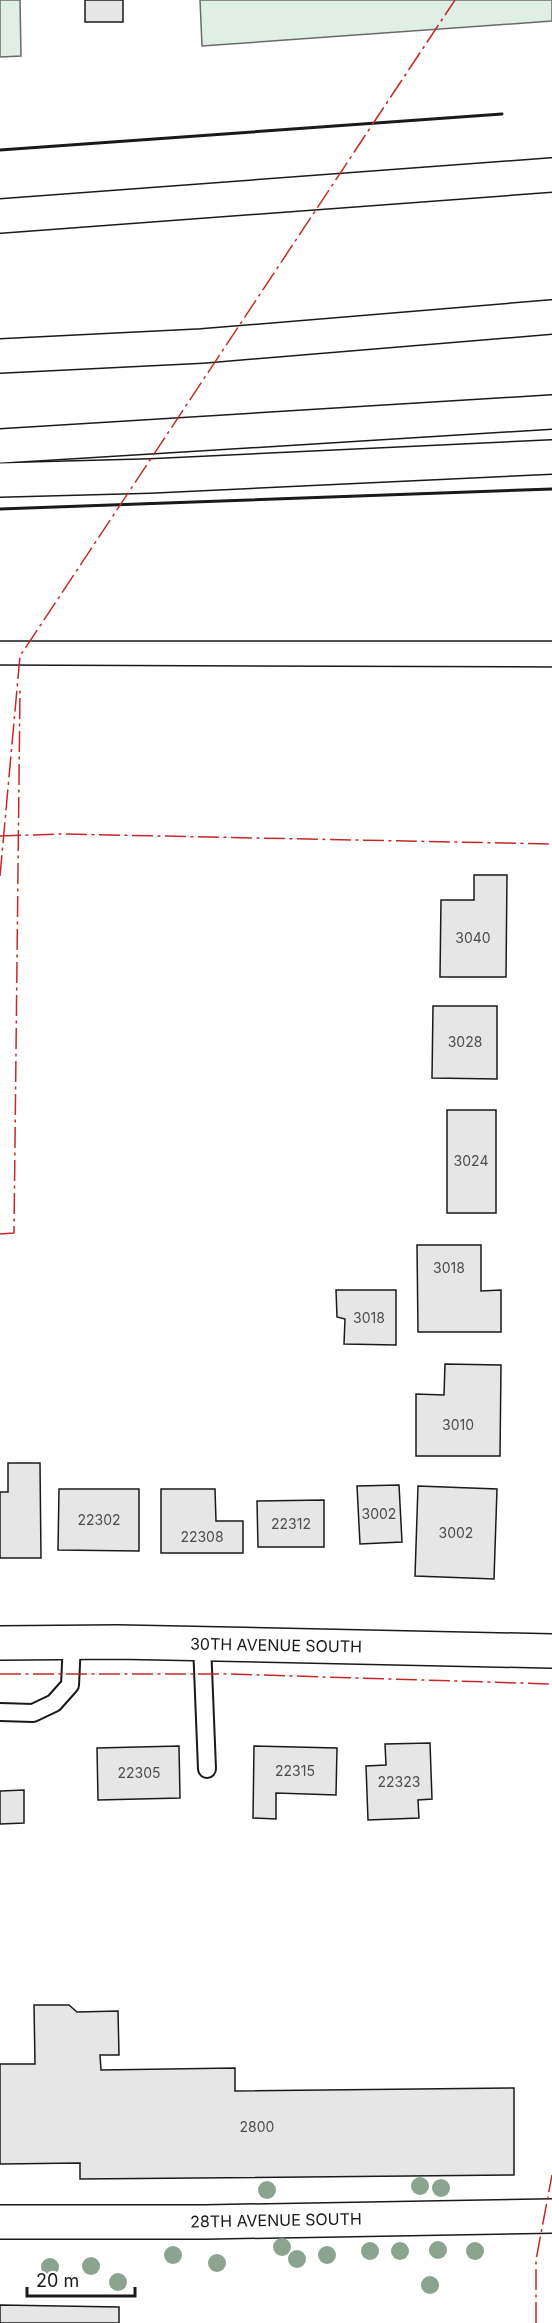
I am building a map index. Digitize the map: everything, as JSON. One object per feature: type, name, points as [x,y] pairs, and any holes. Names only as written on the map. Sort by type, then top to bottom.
[{"type":"main road","points":[[0,216],[552,175]]},
{"type":"main road","points":[[0,356],[202,346],[552,317]]},
{"type":"main road","points":[[0,446],[552,412]]},
{"type":"main road","points":[[0,480],[162,476],[552,457]]},
{"type":"main road","name":"30TH AVENUE SOUTH","points":[[0,1643],[202,1644],[552,1651]]},
{"type":"main road","name":"28TH AVENUE SOUTH","points":[[0,2222],[205,2222],[552,2216]]},
{"type":"lane","points":[[0,1712],[33,1713],[54,1703],[70,1685],[72,1643]]},
{"type":"lane","points":[[202,1644],[207,1769]]},
{"type":"green space","points":[[0,0],[20,0],[21,56],[0,57]]},
{"type":"green space","points":[[200,0],[552,0],[552,21],[202,46]]},
{"type":"building","points":[[85,0],[123,0],[123,22],[85,22]]},
{"type":"building","points":[[474,875],[507,875],[506,977],[440,977],[441,900],[474,900]]},
{"type":"building","points":[[433,1006],[497,1006],[497,1079],[432,1078]]},
{"type":"building","points":[[447,1110],[496,1110],[496,1213],[447,1213]]},
{"type":"building","points":[[417,1245],[481,1245],[481,1291],[501,1290],[501,1332],[418,1332]]},
{"type":"building","points":[[336,1290],[396,1290],[396,1345],[344,1344],[345,1319],[337,1317]]},
{"type":"building","points":[[445,1364],[501,1365],[500,1456],[416,1456],[416,1394],[444,1395]]},
{"type":"building","points":[[8,1463],[40,1463],[41,1558],[0,1558],[0,1492],[8,1492]]},
{"type":"building","points":[[399,1485],[402,1542],[360,1544],[357,1486]]},
{"type":"building","points":[[418,1486],[497,1489],[494,1579],[415,1576]]},
{"type":"building","points":[[59,1489],[139,1489],[139,1551],[58,1550]]},
{"type":"building","points":[[161,1489],[215,1489],[216,1521],[243,1521],[243,1553],[161,1553]]},
{"type":"building","points":[[324,1500],[324,1547],[258,1547],[257,1501]]},
{"type":"building","points":[[430,1743],[432,1799],[418,1800],[419,1818],[368,1820],[366,1766],[386,1765],[385,1744]]},
{"type":"building","points":[[179,1746],[180,1798],[98,1800],[97,1748]]},
{"type":"building","points":[[254,1746],[337,1748],[336,1795],[276,1793],[276,1819],[253,1818]]},
{"type":"building","points":[[24,1790],[24,1823],[0,1824],[0,1791]]},
{"type":"building","points":[[34,2005],[69,2005],[77,2012],[118,2011],[119,2055],[100,2055],[101,2070],[235,2068],[235,2091],[514,2088],[514,2175],[80,2179],[80,2163],[0,2164],[0,2064],[35,2064]]},
{"type":"building","points":[[0,2305],[119,2307],[119,2323],[0,2323]]},
{"type":"tram line","points":[[0,641],[552,641]]},
{"type":"tram line","points":[[0,665],[552,667]]},
{"type":"wall","points":[[0,150],[502,114]]},
{"type":"wall","points":[[0,509],[552,489]]},
{"type":"power","points":[[0,876],[20,656],[455,0]]},
{"type":"power","points":[[0,1234],[14,1233],[20,689]]},
{"type":"power","points":[[0,836],[61,834],[552,844]]},
{"type":"power","points":[[0,1674],[229,1674],[552,1684]]},
{"type":"power","points":[[536,2323],[536,2260],[552,2175]]}]
